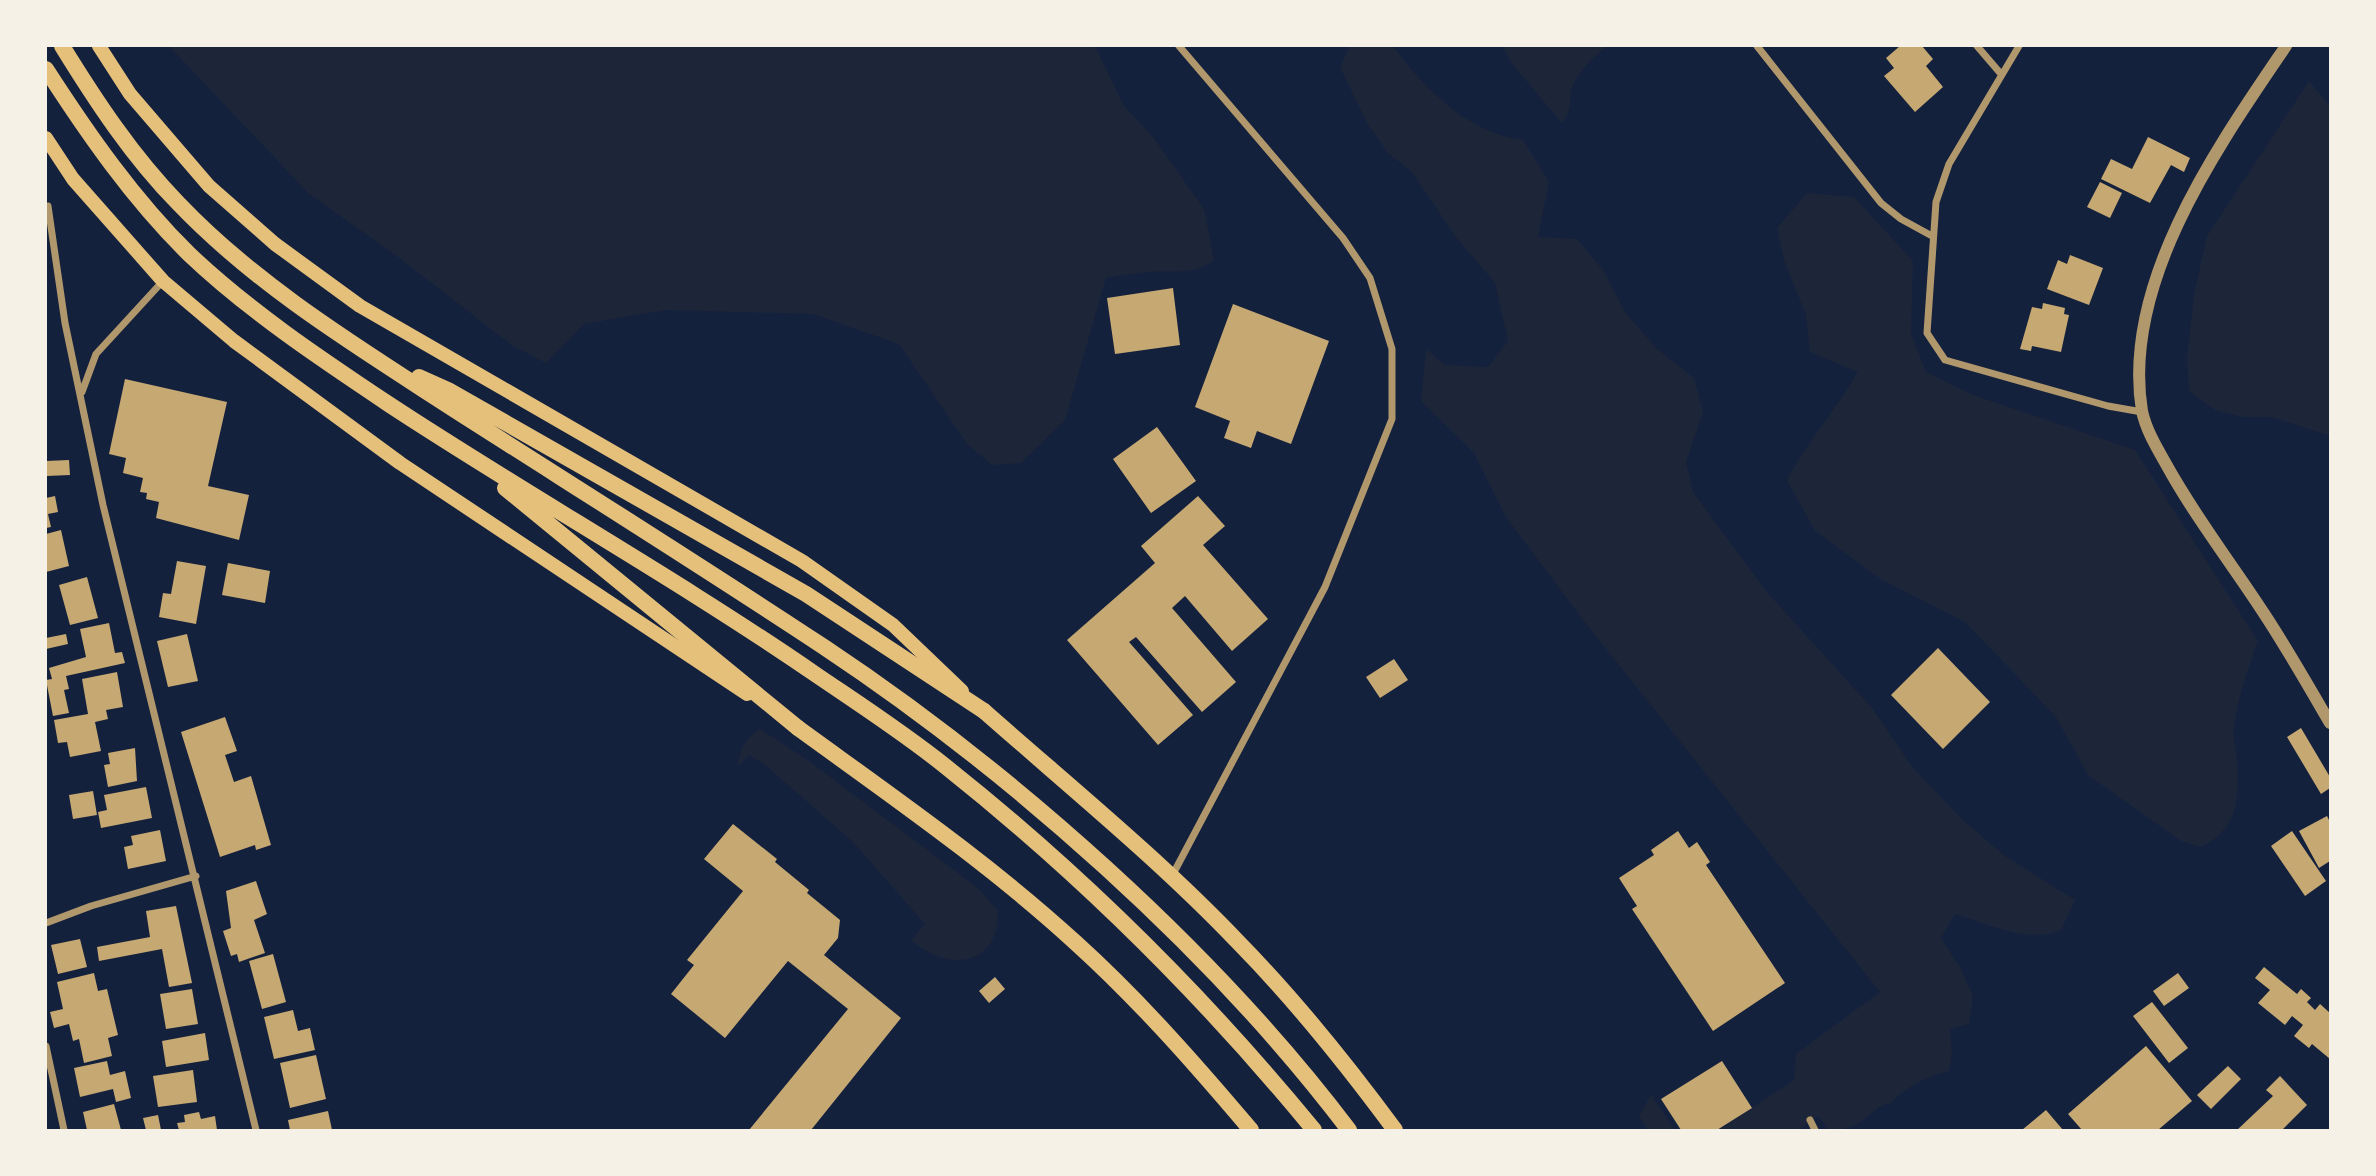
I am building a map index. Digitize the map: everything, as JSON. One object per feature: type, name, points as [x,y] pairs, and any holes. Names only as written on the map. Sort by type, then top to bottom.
[{"type":"main road","points":[[62,46],[126,142],[177,203],[280,292],[378,360],[828,650],[959,746],[1113,875],[1234,993],[1349,1130]]},
{"type":"main road","points":[[99,46],[130,94],[209,186],[275,244],[360,306],[802,561],[893,625],[984,711],[1172,877],[1239,942],[1306,1016],[1395,1130]]},
{"type":"main road","points":[[46,69],[103,152],[148,210],[190,254],[271,322],[454,447],[813,672],[944,764],[1094,893],[1213,1011],[1314,1130]]},
{"type":"main road","points":[[46,138],[73,179],[163,281],[234,341],[400,463],[798,728],[954,841],[1077,944],[1167,1032],[1251,1130]]},
{"type":"main road","points":[[378,360],[448,390],[806,594],[984,711]]},
{"type":"main road","points":[[454,447],[798,728]]},
{"type":"street","points":[[1172,877],[1325,587],[1392,418],[1392,349],[1370,278],[1343,237],[1178,46]]},
{"type":"street","points":[[1757,46],[1881,203],[1901,219],[1932,236]]},
{"type":"street","points":[[1977,46],[2001,74]]},
{"type":"street","points":[[2019,46],[1949,164],[1936,202],[1927,332],[1945,360],[2108,406],[2142,412]]},
{"type":"street","points":[[2286,46],[2229,130],[2162,261],[2145,320],[2140,369],[2142,412],[2151,437],[2182,493],[2265,615],[2330,723]]},
{"type":"street","points":[[48,206],[65,323],[106,518],[196,876],[256,1130]]},
{"type":"street","points":[[81,394],[96,354],[163,281]]},
{"type":"street","points":[[46,923],[91,906],[196,876]]},
{"type":"street","points":[[46,1046],[64,1130]]},
{"type":"street","points":[[1810,1120],[1815,1130]]},
{"type":"shaded area","points":[[169,46],[1095,46],[1124,106],[1153,137],[1204,209],[1214,260],[1191,270],[1144,272],[1106,278],[1065,420],[1021,463],[992,465],[967,444],[899,344],[813,314],[666,310],[584,324],[546,363],[513,346],[394,254],[309,194]]},
{"type":"shaded area","points":[[1350,46],[1393,46],[1433,92],[1465,118],[1503,136],[1523,140],[1549,182],[1538,237],[1577,239],[1603,270],[1625,312],[1656,348],[1694,378],[1703,412],[1686,462],[1693,492],[1766,591],[1872,708],[1913,768],[1963,820],[2005,856],[2075,900],[2061,930],[2048,934],[2021,934],[1955,914],[1941,938],[1961,969],[1973,996],[1969,1024],[1950,1029],[1952,1054],[1949,1071],[1918,1083],[1860,1123],[1830,1130],[1817,1116],[1800,1130],[1719,1130],[1794,1080],[1796,1054],[1880,992],[1583,620],[1506,517],[1474,453],[1421,401],[1426,349],[1445,365],[1488,367],[1508,341],[1495,283],[1455,236],[1412,172],[1388,153],[1367,123],[1340,67]]},
{"type":"shaded area","points":[[1503,46],[1607,46],[1576,79],[1571,91],[1570,107],[1562,123],[1512,64]]},
{"type":"shaded area","points":[[2309,81],[2330,106],[2330,436],[2272,417],[2243,417],[2215,410],[2189,391],[2187,358],[2194,295],[2207,236]]},
{"type":"shaded area","points":[[1807,193],[1854,197],[1913,261],[1911,334],[1926,372],[1973,395],[2135,450],[2258,641],[2234,726],[2237,799],[2230,821],[2214,840],[2201,847],[2181,841],[2088,775],[2056,717],[1965,622],[1882,580],[1815,531],[1787,480],[1858,372],[1810,352],[1806,315],[1784,260],[1777,228]]},
{"type":"shaded area","points":[[760,729],[809,761],[978,888],[998,911],[996,930],[990,944],[980,954],[955,960],[940,957],[911,940],[925,924],[853,842],[764,764],[749,755],[738,766],[744,745]]},
{"type":"shaded area","points":[[1651,1095],[1675,1130],[1648,1130],[1639,1116]]},
{"type":"building","points":[[1900,46],[1922,46],[1933,59],[1926,66],[1943,87],[1915,112],[1884,76],[1894,68],[1886,58]]},
{"type":"building","points":[[2148,137],[2190,158],[2184,172],[2171,165],[2150,203],[2101,179],[2111,159],[2132,169]]},
{"type":"building","points":[[2100,182],[2122,193],[2110,218],[2087,207]]},
{"type":"building","points":[[2070,255],[2103,268],[2089,305],[2047,289],[2058,260],[2067,264]]},
{"type":"building","points":[[1173,288],[1180,345],[1115,354],[1107,298]]},
{"type":"building","points":[[2043,303],[2065,308],[2064,314],[2069,315],[2061,352],[2032,346],[2031,351],[2020,349],[2032,307],[2042,309]]},
{"type":"building","points":[[1233,304],[1329,341],[1291,444],[1257,431],[1251,448],[1224,438],[1230,421],[1195,407]]},
{"type":"building","points":[[125,379],[227,402],[208,486],[249,495],[239,540],[156,518],[159,502],[146,499],[147,493],[140,492],[143,478],[123,473],[126,458],[109,454]]},
{"type":"building","points":[[1157,427],[1196,481],[1151,513],[1113,459]]},
{"type":"building","points":[[69,460],[70,475],[47,476],[46,461]]},
{"type":"building","points":[[55,496],[58,512],[48,514],[51,527],[46,528],[46,498]]},
{"type":"building","points":[[1198,496],[1225,526],[1203,545],[1268,619],[1232,651],[1185,596],[1172,608],[1236,682],[1202,712],[1136,637],[1129,642],[1193,715],[1158,745],[1067,640],[1155,563],[1141,546]]},
{"type":"building","points":[[61,530],[69,566],[46,572],[46,534]]},
{"type":"building","points":[[177,561],[206,566],[196,624],[159,617],[163,593],[171,594]]},
{"type":"building","points":[[228,563],[270,571],[265,603],[222,595]]},
{"type":"building","points":[[87,577],[98,618],[70,625],[59,585]]},
{"type":"building","points":[[109,623],[115,653],[122,652],[125,663],[66,676],[69,689],[64,690],[69,713],[53,716],[46,680],[52,679],[49,668],[86,657],[80,629]]},
{"type":"building","points":[[66,634],[68,644],[46,649],[46,638]]},
{"type":"building","points":[[187,634],[198,681],[168,687],[157,641]]},
{"type":"building","points":[[1938,648],[1990,702],[1943,749],[1891,695]]},
{"type":"building","points":[[1394,659],[1408,680],[1380,698],[1366,677]]},
{"type":"building","points":[[117,672],[123,707],[106,710],[108,719],[95,722],[101,751],[70,757],[67,742],[58,743],[54,720],[88,714],[82,679]]},
{"type":"building","points":[[225,717],[237,751],[225,755],[234,782],[251,776],[271,845],[256,850],[255,845],[220,857],[181,732]]},
{"type":"building","points":[[2301,728],[2330,777],[2330,788],[2321,794],[2287,737]]},
{"type":"building","points":[[135,748],[137,781],[108,787],[104,765],[110,764],[108,753]]},
{"type":"building","points":[[146,787],[152,818],[101,828],[98,812],[107,810],[104,795]]},
{"type":"building","points":[[93,791],[97,815],[73,819],[69,795]]},
{"type":"building","points":[[2327,816],[2330,822],[2330,861],[2319,868],[2299,831]]},
{"type":"building","points":[[733,824],[777,859],[775,862],[809,890],[807,893],[840,920],[838,938],[824,955],[901,1018],[811,1130],[749,1130],[848,1009],[788,961],[725,1038],[671,994],[694,965],[687,960],[743,891],[704,859]]},
{"type":"building","points":[[160,830],[166,861],[128,869],[124,847],[133,845],[131,836]]},
{"type":"building","points":[[1678,831],[1689,848],[1697,842],[1710,862],[1706,865],[1785,983],[1713,1031],[1632,909],[1637,906],[1619,878],[1654,855],[1651,850]]},
{"type":"building","points":[[2292,831],[2326,881],[2305,896],[2271,846]]},
{"type":"building","points":[[256,881],[267,914],[254,920],[265,953],[239,962],[237,954],[231,956],[223,931],[231,928],[226,891]]},
{"type":"building","points":[[176,906],[192,983],[169,987],[162,949],[99,961],[97,947],[150,937],[146,911]]},
{"type":"building","points":[[80,939],[87,967],[58,974],[51,945]]},
{"type":"building","points":[[273,954],[286,1002],[262,1009],[249,961]]},
{"type":"building","points":[[2264,967],[2297,994],[2301,989],[2311,998],[2307,1002],[2315,1010],[2320,1004],[2330,1013],[2330,1059],[2312,1044],[2309,1048],[2294,1036],[2303,1025],[2292,1016],[2285,1025],[2258,1003],[2270,990],[2255,978]]},
{"type":"building","points":[[94,973],[98,991],[107,989],[118,1035],[108,1038],[112,1056],[84,1063],[79,1039],[73,1041],[69,1024],[54,1028],[50,1012],[63,1009],[57,982]]},
{"type":"building","points":[[2178,973],[2189,988],[2164,1006],[2153,991]]},
{"type":"building","points":[[995,977],[1005,989],[989,1003],[979,991]]},
{"type":"building","points":[[192,989],[198,1024],[166,1029],[160,994]]},
{"type":"building","points":[[2152,1002],[2188,1048],[2169,1063],[2133,1016]]},
{"type":"building","points":[[293,1010],[298,1031],[310,1028],[315,1050],[274,1059],[264,1017]]},
{"type":"building","points":[[205,1033],[209,1060],[166,1067],[162,1041]]},
{"type":"building","points":[[2146,1046],[2192,1101],[2158,1130],[2082,1130],[2068,1114]]},
{"type":"building","points":[[316,1055],[326,1099],[290,1108],[280,1063]]},
{"type":"building","points":[[107,1061],[110,1075],[125,1071],[131,1098],[116,1102],[113,1089],[80,1097],[74,1068]]},
{"type":"building","points":[[1722,1061],[1752,1108],[1717,1130],[1681,1130],[1661,1099]]},
{"type":"building","points":[[2228,1066],[2241,1079],[2211,1109],[2197,1095]]},
{"type":"building","points":[[193,1070],[197,1102],[158,1107],[153,1076]]},
{"type":"building","points":[[2280,1076],[2307,1105],[2282,1130],[2237,1130],[2273,1096],[2266,1090]]},
{"type":"building","points":[[114,1104],[121,1130],[87,1130],[83,1112]]},
{"type":"building","points":[[2046,1110],[2063,1130],[2022,1130]]},
{"type":"building","points":[[328,1111],[332,1130],[290,1130],[288,1120]]},
{"type":"building","points":[[199,1112],[201,1119],[215,1116],[217,1130],[179,1130],[177,1123],[185,1122],[184,1115]]},
{"type":"building","points":[[158,1115],[161,1130],[146,1130],[143,1118]]}]
